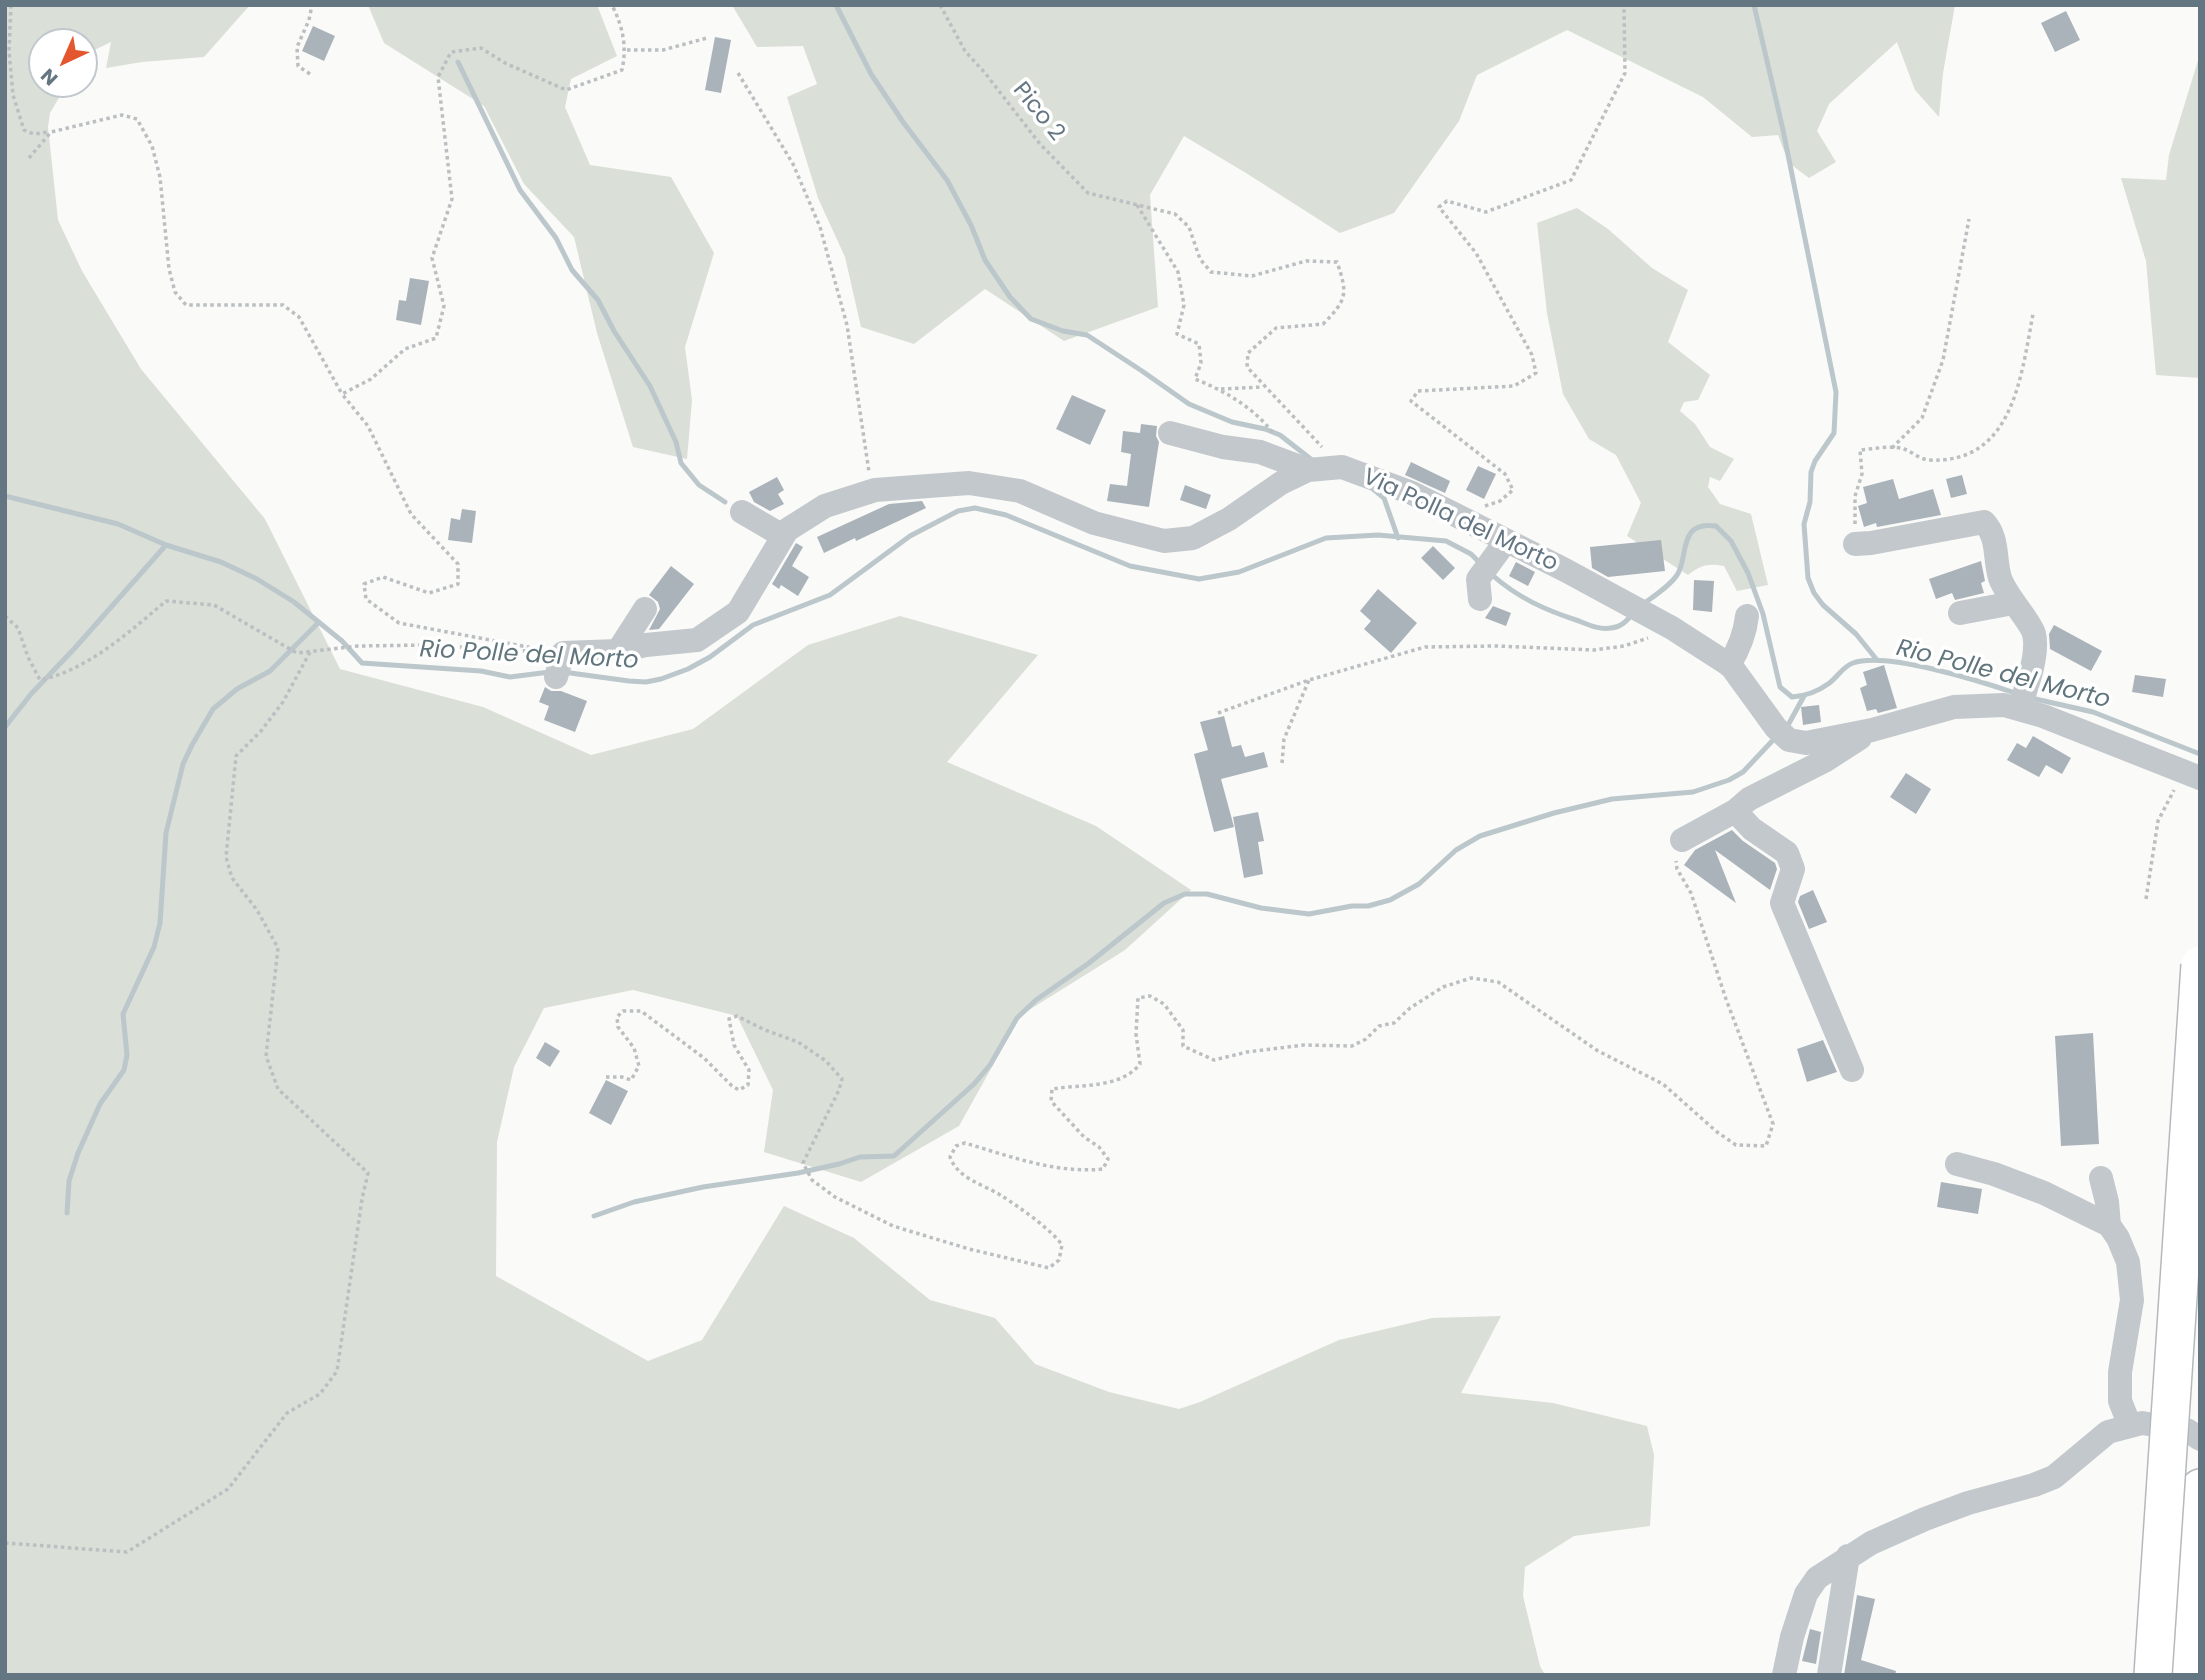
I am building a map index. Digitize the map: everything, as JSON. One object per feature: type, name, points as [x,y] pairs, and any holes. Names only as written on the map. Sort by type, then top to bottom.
[{"type":"highway","points":[[2152,1675],[2200,965]]},
{"type":"highway","points":[[2185,1675],[2200,1488]]},
{"type":"street","points":[[1170,433],[1223,447],[1260,452],[1311,470]]},
{"type":"street","name":"Via Polla del Morto","points":[[560,664],[646,645],[697,640],[738,612],[788,530],[825,506],[871,492],[969,483],[1020,491],[1094,523],[1164,541],[1193,538],[1229,519],[1282,483],[1311,470],[1342,467],[1412,494],[1672,628],[1729,665],[1783,734],[1806,743],[1872,730],[1954,707],[2004,705],[2022,700],[2043,716],[2192,774]]},
{"type":"street","points":[[742,512],[783,536]]},
{"type":"street","points":[[1859,544],[1984,522],[1992,530],[2000,578],[2034,634],[2032,672],[2022,700]]},
{"type":"street","points":[[1482,579],[1501,539]]},
{"type":"street","points":[[1960,614],[2013,603]]},
{"type":"street","points":[[618,651],[645,609]]},
{"type":"street","points":[[1729,665],[1741,641],[1747,616]]},
{"type":"street","points":[[1682,840],[1735,811],[1749,799],[1826,760],[1872,730]]},
{"type":"street","points":[[1735,811],[1752,829],[1787,853],[1793,869],[1782,903],[1852,1070]]},
{"type":"street","points":[[1957,1164],[2045,1193],[2109,1225],[2118,1238],[2128,1262],[2132,1300],[2120,1372],[2120,1401],[2130,1426]]},
{"type":"street","points":[[2101,1178],[2108,1202],[2109,1225]]},
{"type":"street","points":[[1784,1675],[1792,1637],[1806,1594],[1817,1578],[1871,1543],[1968,1503],[2054,1477],[2108,1432],[2142,1423],[2187,1430],[2200,1440]]},
{"type":"street","points":[[1829,1675],[1848,1556]]},
{"type":"path","points":[[11,5],[9,51],[13,95],[24,130],[34,134],[51,132],[122,115],[136,119],[152,146],[160,177],[169,268],[175,292],[186,304],[283,305],[299,317],[342,394],[368,426],[411,514],[458,564],[458,584],[429,593],[383,578],[364,584],[366,599],[399,623],[560,664]]},
{"type":"path","points":[[310,74],[298,66],[297,47],[309,20],[312,5]]},
{"type":"path","points":[[342,394],[371,379],[405,349],[436,338],[444,306],[432,258],[453,199],[438,77],[451,52],[481,48],[505,63],[566,90],[622,71],[626,50],[620,20],[612,5]]},
{"type":"path","name":"Pico 2","points":[[940,5],[965,51],[1040,144],[1088,193],[1175,214],[1189,227],[1200,259],[1211,272],[1252,276],[1306,261],[1338,262],[1346,286],[1339,307],[1323,324],[1276,328],[1248,353],[1247,367],[1263,387]]},
{"type":"path","points":[[1501,539],[1480,521],[1476,513],[1484,506],[1500,501],[1513,490],[1505,474],[1411,401],[1418,391],[1514,386],[1536,373],[1532,355],[1476,253],[1439,207],[1447,201],[1486,212],[1571,180],[1625,73],[1624,5]]},
{"type":"path","points":[[626,50],[663,50],[707,38]]},
{"type":"path","points":[[738,73],[793,164],[820,227],[847,325],[871,492]]},
{"type":"path","points":[[29,158],[51,132]]},
{"type":"path","points":[[1137,205],[1178,272],[1184,305],[1177,334],[1199,344],[1200,363],[1195,379],[1219,389],[1263,420],[1278,439]]},
{"type":"path","points":[[1892,448],[1922,418],[1943,360],[1969,219]]},
{"type":"path","points":[[1859,544],[1855,525],[1855,496],[1862,474],[1860,450],[1902,448],[1926,460],[1956,458],[1980,449],[2001,428],[2021,380],[2033,314]]},
{"type":"path","points":[[1219,389],[1263,387],[1342,467]]},
{"type":"path","points":[[5,616],[18,628],[40,680],[58,677],[123,637],[166,601],[214,605],[297,653],[358,646],[427,645],[560,664]]},
{"type":"path","points":[[1218,713],[1309,680],[1425,647],[1496,646],[1594,650],[1624,646],[1672,628]]},
{"type":"path","points":[[5,1543],[127,1552],[228,1489],[287,1413],[320,1394],[337,1371],[368,1173],[278,1089],[266,1056],[278,948],[257,910],[232,878],[226,857],[236,756],[261,731],[283,702],[310,652]]},
{"type":"path","points":[[1282,763],[1284,739],[1309,680]]},
{"type":"path","points":[[2146,899],[2158,821],[2192,774]]},
{"type":"path","points":[[606,1077],[631,1080],[639,1066],[634,1048],[618,1027],[617,1017],[623,1011],[641,1011],[704,1059],[739,1090],[748,1085],[749,1070],[734,1045],[729,1019],[737,1016],[798,1042],[826,1061],[842,1079],[803,1163],[812,1180],[835,1197],[893,1226],[969,1249],[1049,1268],[1059,1260],[1062,1245],[1055,1235],[1003,1197],[955,1170],[950,1157],[956,1146],[965,1143],[1038,1163],[1085,1171],[1103,1169],[1108,1159],[1051,1101],[1052,1088],[1113,1082],[1132,1074],[1140,1064],[1136,1034],[1138,998],[1150,996],[1164,1004],[1182,1030],[1183,1046],[1214,1060],[1247,1052],[1304,1045],[1352,1046],[1366,1040],[1379,1026],[1394,1023],[1410,1008],[1443,986],[1471,978],[1498,982],[1598,1051],[1663,1084],[1717,1132],[1736,1145],[1766,1146],[1773,1125],[1690,893],[1677,869],[1675,854],[1682,840]]},
{"type":"shaded area","points":[[5,5],[250,5],[204,57],[106,68],[111,42],[98,48],[98,28],[28,28],[28,98],[59,98],[50,113],[48,127],[58,220],[82,271],[141,369],[265,519],[340,669],[483,707],[591,755],[693,729],[808,645],[900,616],[1038,655],[947,762],[1096,826],[1191,890],[1125,950],[1021,1015],[959,1126],[861,1182],[764,1152],[773,1090],[737,1016],[633,990],[544,1008],[514,1067],[497,1142],[496,1276],[648,1361],[702,1340],[784,1206],[854,1238],[930,1300],[995,1318],[1035,1364],[1109,1392],[1179,1409],[1339,1340],[1432,1318],[1501,1316],[1461,1393],[1553,1403],[1647,1426],[1654,1455],[1650,1526],[1574,1536],[1525,1567],[1523,1596],[1540,1666],[1545,1675],[5,1675]]},
{"type":"shaded area","points":[[368,5],[597,5],[617,56],[571,79],[565,107],[590,165],[671,177],[714,253],[685,347],[692,400],[687,459],[633,447],[597,333],[574,237],[524,184],[484,106],[384,43]]},
{"type":"shaded area","points":[[732,5],[1955,5],[1943,73],[1939,117],[1915,90],[1897,42],[1829,104],[1817,131],[1836,162],[1809,178],[1789,163],[1778,135],[1752,137],[1703,97],[1567,30],[1477,75],[1459,121],[1394,213],[1340,233],[1184,136],[1150,195],[1158,307],[1064,341],[985,289],[914,344],[861,327],[845,257],[818,198],[787,97],[817,84],[803,46],[757,47]]},
{"type":"shaded area","points":[[2200,54],[2200,378],[2156,375],[2146,261],[2121,178],[2166,180],[2169,155]]},
{"type":"shaded area","points":[[1577,208],[1608,229],[1652,268],[1688,290],[1668,342],[1710,375],[1698,400],[1684,402],[1680,411],[1695,424],[1710,447],[1734,459],[1720,481],[1710,477],[1708,487],[1720,504],[1751,514],[1768,585],[1737,591],[1724,566],[1718,565],[1705,566],[1688,575],[1627,536],[1641,503],[1616,455],[1589,439],[1563,394],[1547,313],[1537,223]]},
{"type":"building","points":[[2066,11],[2080,40],[2055,52],[2041,23]]},
{"type":"building","points":[[313,26],[335,36],[324,61],[302,51]]},
{"type":"building","points":[[715,37],[731,40],[721,93],[705,90]]},
{"type":"building","points":[[410,278],[429,281],[421,325],[396,320],[399,300],[406,301]]},
{"type":"building","points":[[1072,395],[1106,410],[1090,445],[1056,429]]},
{"type":"building","points":[[1141,424],[1157,426],[1156,436],[1159,442],[1149,507],[1107,501],[1110,484],[1127,486],[1131,454],[1121,452],[1123,431],[1140,433]]},
{"type":"building","points":[[1411,462],[1450,481],[1445,493],[1405,475]]},
{"type":"building","points":[[1478,466],[1496,474],[1484,499],[1466,490]]},
{"type":"building","points":[[1962,475],[1967,494],[1951,498],[1946,479]]},
{"type":"building","points":[[777,477],[784,490],[778,494],[784,504],[770,511],[754,502],[749,492]]},
{"type":"building","points":[[1893,479],[1899,499],[1933,489],[1941,515],[1877,527],[1876,523],[1864,527],[1858,506],[1867,503],[1863,487]]},
{"type":"building","points":[[1185,485],[1211,495],[1206,509],[1180,500]]},
{"type":"building","points":[[922,501],[926,508],[824,553],[817,537],[889,504]]},
{"type":"building","points":[[462,509],[476,511],[472,543],[448,540],[451,518],[460,520]]},
{"type":"building","points":[[1661,540],[1665,571],[1608,577],[1592,568],[1590,547]]},
{"type":"building","points":[[796,543],[803,547],[792,566],[809,577],[798,596],[781,585],[779,589],[772,584]]},
{"type":"building","points":[[1433,546],[1455,568],[1443,580],[1421,558]]},
{"type":"building","points":[[1981,561],[1985,581],[1981,583],[1984,593],[1955,600],[1952,593],[1936,599],[1929,579]]},
{"type":"building","points":[[1516,562],[1535,572],[1528,586],[1509,576]]},
{"type":"building","points":[[671,566],[694,584],[659,629],[649,630],[660,609],[658,602],[649,595]]},
{"type":"building","points":[[1694,580],[1714,581],[1712,612],[1693,610]]},
{"type":"building","points":[[1378,589],[1417,623],[1391,653],[1364,629],[1371,621],[1360,611]]},
{"type":"building","points":[[1493,606],[1511,613],[1506,626],[1485,618]]},
{"type":"building","points":[[2054,625],[2102,651],[2091,671],[2050,649],[2049,634]]},
{"type":"building","points":[[1884,665],[1897,708],[1878,713],[1876,709],[1867,711],[1860,688],[1867,685],[1863,672]]},
{"type":"building","points":[[2135,675],[2166,679],[2163,697],[2132,692]]},
{"type":"building","points":[[545,687],[587,701],[575,732],[544,720],[549,706],[539,702]]},
{"type":"building","points":[[1819,705],[1821,722],[1803,725],[1801,707]]},
{"type":"building","points":[[1224,716],[1232,747],[1241,745],[1245,757],[1264,752],[1268,767],[1221,779],[1234,827],[1214,832],[1194,754],[1208,750],[1200,722]]},
{"type":"building","points":[[2033,736],[2071,758],[2062,774],[2046,765],[2039,777],[2007,760],[2017,743],[2026,748]]},
{"type":"building","points":[[1906,773],[1931,789],[1916,814],[1890,797]]},
{"type":"building","points":[[1258,812],[1264,841],[1258,842],[1263,874],[1244,878],[1233,817]]},
{"type":"building","points":[[1732,830],[1775,863],[1777,869],[1770,890],[1715,850],[1736,903],[1684,865],[1695,850]]},
{"type":"building","points":[[1813,890],[1827,922],[1809,929],[1798,902],[1800,896]]},
{"type":"building","points":[[2093,1033],[2099,1144],[2061,1146],[2055,1036]]},
{"type":"building","points":[[1823,1040],[1837,1072],[1807,1082],[1797,1049]]},
{"type":"building","points":[[545,1042],[560,1051],[550,1067],[536,1058]]},
{"type":"building","points":[[606,1080],[628,1091],[611,1125],[589,1113]]},
{"type":"building","points":[[1941,1182],[1982,1189],[1978,1214],[1937,1207]]},
{"type":"building","points":[[1857,1595],[1875,1599],[1861,1660],[1896,1671],[1895,1675],[1844,1675]]},
{"type":"building","points":[[1810,1629],[1821,1632],[1816,1664],[1802,1661]]},
{"type":"waterway","points":[[836,5],[871,74],[947,180],[971,225],[985,260],[1010,297],[1031,319],[1063,331],[1087,335],[1189,404],[1232,422],[1280,435],[1312,460]]},
{"type":"waterway","points":[[1754,5],[1783,130],[1836,392],[1834,433],[1815,461],[1811,472],[1810,502],[1804,524],[1808,578],[1823,605],[1856,634],[1877,660]]},
{"type":"waterway","points":[[458,62],[520,190],[556,238],[572,270],[598,300],[614,331],[650,386],[676,442],[681,463],[699,485],[725,502]]},
{"type":"waterway","points":[[1373,489],[1384,498],[1398,538]]},
{"type":"waterway","name":"Rio Polle del Morto","points":[[5,496],[118,524],[166,545],[221,562],[257,579],[294,602],[342,641],[362,663],[481,671],[510,677],[550,672]]},
{"type":"waterway","name":"Rio Polle del Morto","points":[[563,672],[646,682],[688,669],[710,657],[753,625],[830,595],[910,536],[958,511],[975,508],[1006,515],[1130,566],[1199,579],[1239,572],[1326,538],[1378,535],[1446,541],[1471,554],[1482,565]]},
{"type":"waterway","name":"Rio Polle del Morto","points":[[1643,604],[1677,575],[1690,534],[1704,526],[1716,526],[1731,541],[1748,573],[1763,614],[1780,687],[1792,697],[1806,695],[1824,687],[1849,665],[1868,660],[1910,664],[2018,694]]},
{"type":"waterway","points":[[5,727],[31,694],[166,545]]},
{"type":"waterway","name":"Rio Polle del Morto","points":[[1491,574],[1532,602],[1595,627],[1618,626],[1633,613]]},
{"type":"waterway","points":[[67,1213],[69,1181],[78,1153],[100,1104],[124,1070],[127,1055],[123,1014],[154,947],[160,923],[166,833],[183,764],[213,709],[237,689],[270,671],[319,622]]},
{"type":"waterway","points":[[1787,727],[1804,696]]},
{"type":"waterway","name":"Rio Polle del Morto","points":[[2031,698],[2093,712],[2200,754]]},
{"type":"waterway","points":[[594,1216],[634,1202],[703,1187],[798,1173],[860,1157],[894,1156],[974,1084],[990,1065],[1017,1018],[1036,1000],[1089,963],[1164,903],[1185,894],[1207,894],[1261,908],[1309,914],[1352,906],[1368,906],[1390,900],[1419,884],[1456,850],[1480,836],[1554,813],[1612,799],[1693,792],[1729,780],[1743,772],[1775,738]]}]
